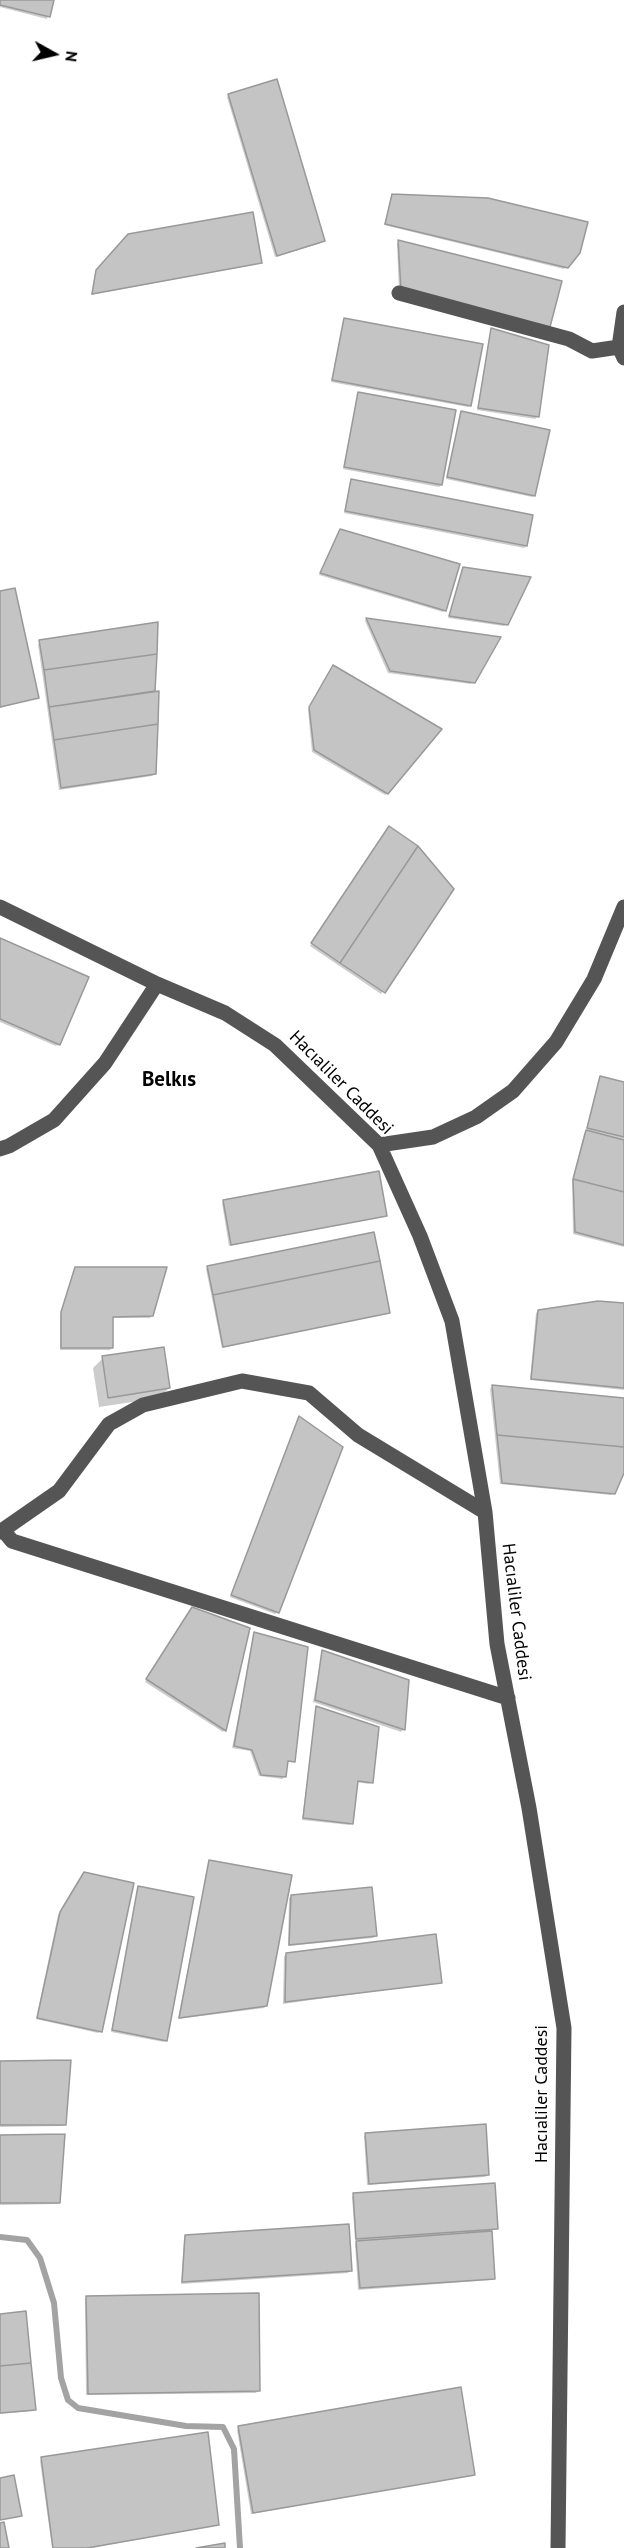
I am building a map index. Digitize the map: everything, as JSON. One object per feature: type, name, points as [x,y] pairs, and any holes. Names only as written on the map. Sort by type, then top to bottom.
[{"type":"street","points":[[399,294],[569,339],[592,351],[621,352],[624,312]]},
{"type":"street","name":"Hacıaliler Caddesi","points":[[0,907],[157,984],[225,1013],[275,1045],[379,1145],[420,1236],[452,1321],[485,1512],[497,1644],[529,1808],[564,2028],[558,2548]]},
{"type":"street","points":[[379,1145],[433,1137],[476,1116],[513,1092],[556,1042],[588,988],[624,907]]},
{"type":"street","points":[[0,1149],[54,1120],[105,1063],[157,984]]},
{"type":"street","points":[[485,1512],[358,1435],[309,1393],[242,1381],[142,1405],[109,1424],[59,1491],[2,1531],[12,1541],[507,1698]]},
{"type":"building","points":[[0,0],[54,0],[50,17],[0,5]]},
{"type":"building","points":[[277,79],[325,241],[277,256],[228,94]]},
{"type":"building","points":[[392,194],[488,198],[588,222],[580,253],[568,268],[385,224]]},
{"type":"building","points":[[253,212],[262,263],[92,294],[96,270],[128,234]]},
{"type":"building","points":[[398,240],[562,281],[550,327],[401,290]]},
{"type":"building","points":[[344,318],[483,344],[471,406],[332,380]]},
{"type":"building","points":[[491,328],[549,345],[539,417],[478,408]]},
{"type":"building","points":[[358,392],[456,410],[442,485],[344,467]]},
{"type":"building","points":[[461,411],[550,430],[535,496],[447,477]]},
{"type":"building","points":[[351,479],[533,515],[527,546],[345,511]]},
{"type":"building","points":[[340,529],[460,564],[446,611],[320,573]]},
{"type":"building","points":[[463,567],[531,577],[508,625],[449,616]]},
{"type":"building","points":[[15,588],[39,698],[0,707],[0,591]]},
{"type":"building","points":[[366,618],[501,637],[475,683],[390,671]]},
{"type":"building","points":[[158,622],[157,654],[44,670],[39,640]]},
{"type":"building","points":[[157,654],[155,691],[49,707],[44,670]]},
{"type":"building","points":[[333,665],[442,729],[388,794],[314,750],[309,707]]},
{"type":"building","points":[[159,691],[158,724],[54,740],[49,707]]},
{"type":"building","points":[[158,724],[156,774],[61,788],[54,740]]},
{"type":"building","points":[[389,826],[418,846],[340,963],[311,943]]},
{"type":"building","points":[[418,846],[454,889],[385,993],[340,963]]},
{"type":"building","points":[[0,938],[89,977],[60,1045],[0,1019]]},
{"type":"building","points":[[600,1076],[624,1082],[624,1137],[587,1128]]},
{"type":"building","points":[[586,1130],[624,1140],[624,1192],[573,1179]]},
{"type":"building","points":[[379,1171],[387,1216],[231,1245],[223,1200]]},
{"type":"building","points":[[573,1179],[624,1192],[624,1245],[575,1232]]},
{"type":"building","points":[[374,1232],[380,1261],[213,1295],[207,1266]]},
{"type":"building","points":[[380,1261],[390,1313],[223,1347],[213,1295]]},
{"type":"building","points":[[75,1267],[167,1267],[153,1316],[113,1317],[113,1348],[61,1348],[61,1312]]},
{"type":"building","points":[[598,1301],[624,1303],[624,1388],[531,1379],[538,1310]]},
{"type":"building","points":[[164,1347],[170,1388],[108,1398],[102,1356]]},
{"type":"building","points":[[492,1385],[624,1398],[624,1447],[497,1435]]},
{"type":"building","points":[[299,1416],[343,1447],[279,1613],[231,1595]]},
{"type":"building","points":[[497,1435],[624,1447],[624,1473],[615,1494],[502,1483]]},
{"type":"building","points":[[192,1607],[250,1628],[226,1731],[146,1679]]},
{"type":"building","points":[[254,1632],[308,1647],[295,1762],[288,1761],[286,1777],[261,1775],[252,1750],[234,1746]]},
{"type":"building","points":[[322,1650],[409,1680],[405,1730],[315,1700]]},
{"type":"building","points":[[316,1706],[379,1727],[373,1783],[358,1781],[353,1824],[303,1818]]},
{"type":"building","points":[[209,1860],[292,1875],[267,2006],[179,2018]]},
{"type":"building","points":[[84,1872],[134,1883],[102,2032],[37,2018],[60,1912]]},
{"type":"building","points":[[138,1886],[194,1897],[167,2041],[112,2030]]},
{"type":"building","points":[[372,1887],[377,1936],[289,1945],[291,1895]]},
{"type":"building","points":[[436,1934],[442,1983],[285,2002],[286,1953]]},
{"type":"building","points":[[71,2060],[66,2125],[0,2125],[0,2061]]},
{"type":"building","points":[[486,2124],[489,2175],[369,2184],[365,2133]]},
{"type":"building","points":[[65,2134],[60,2203],[0,2203],[0,2135]]},
{"type":"building","points":[[495,2183],[498,2229],[356,2239],[353,2193]]},
{"type":"building","points":[[349,2224],[352,2271],[182,2282],[185,2235]]},
{"type":"building","points":[[492,2231],[495,2279],[360,2288],[356,2241]]},
{"type":"building","points":[[259,2293],[260,2391],[88,2394],[86,2296]]},
{"type":"building","points":[[26,2311],[31,2363],[0,2366],[0,2314]]},
{"type":"building","points":[[31,2363],[36,2410],[0,2413],[0,2366]]},
{"type":"building","points":[[461,2387],[475,2475],[253,2513],[238,2426]]},
{"type":"building","points":[[208,2432],[219,2525],[87,2548],[53,2548],[41,2457]]},
{"type":"building","points":[[14,2475],[22,2516],[0,2520],[0,2478]]},
{"type":"building","points":[[4,2522],[9,2548],[0,2548],[0,2523]]},
{"type":"building","points":[[225,2543],[225,2548],[196,2548]]},
{"type":"waterway","points":[[0,2237],[27,2240],[40,2258],[54,2303],[61,2378],[68,2400],[78,2408],[186,2426],[223,2427],[234,2449],[240,2548]]},
{"type":"district","name":"Belkıs","points":[[169,1080]]}]
